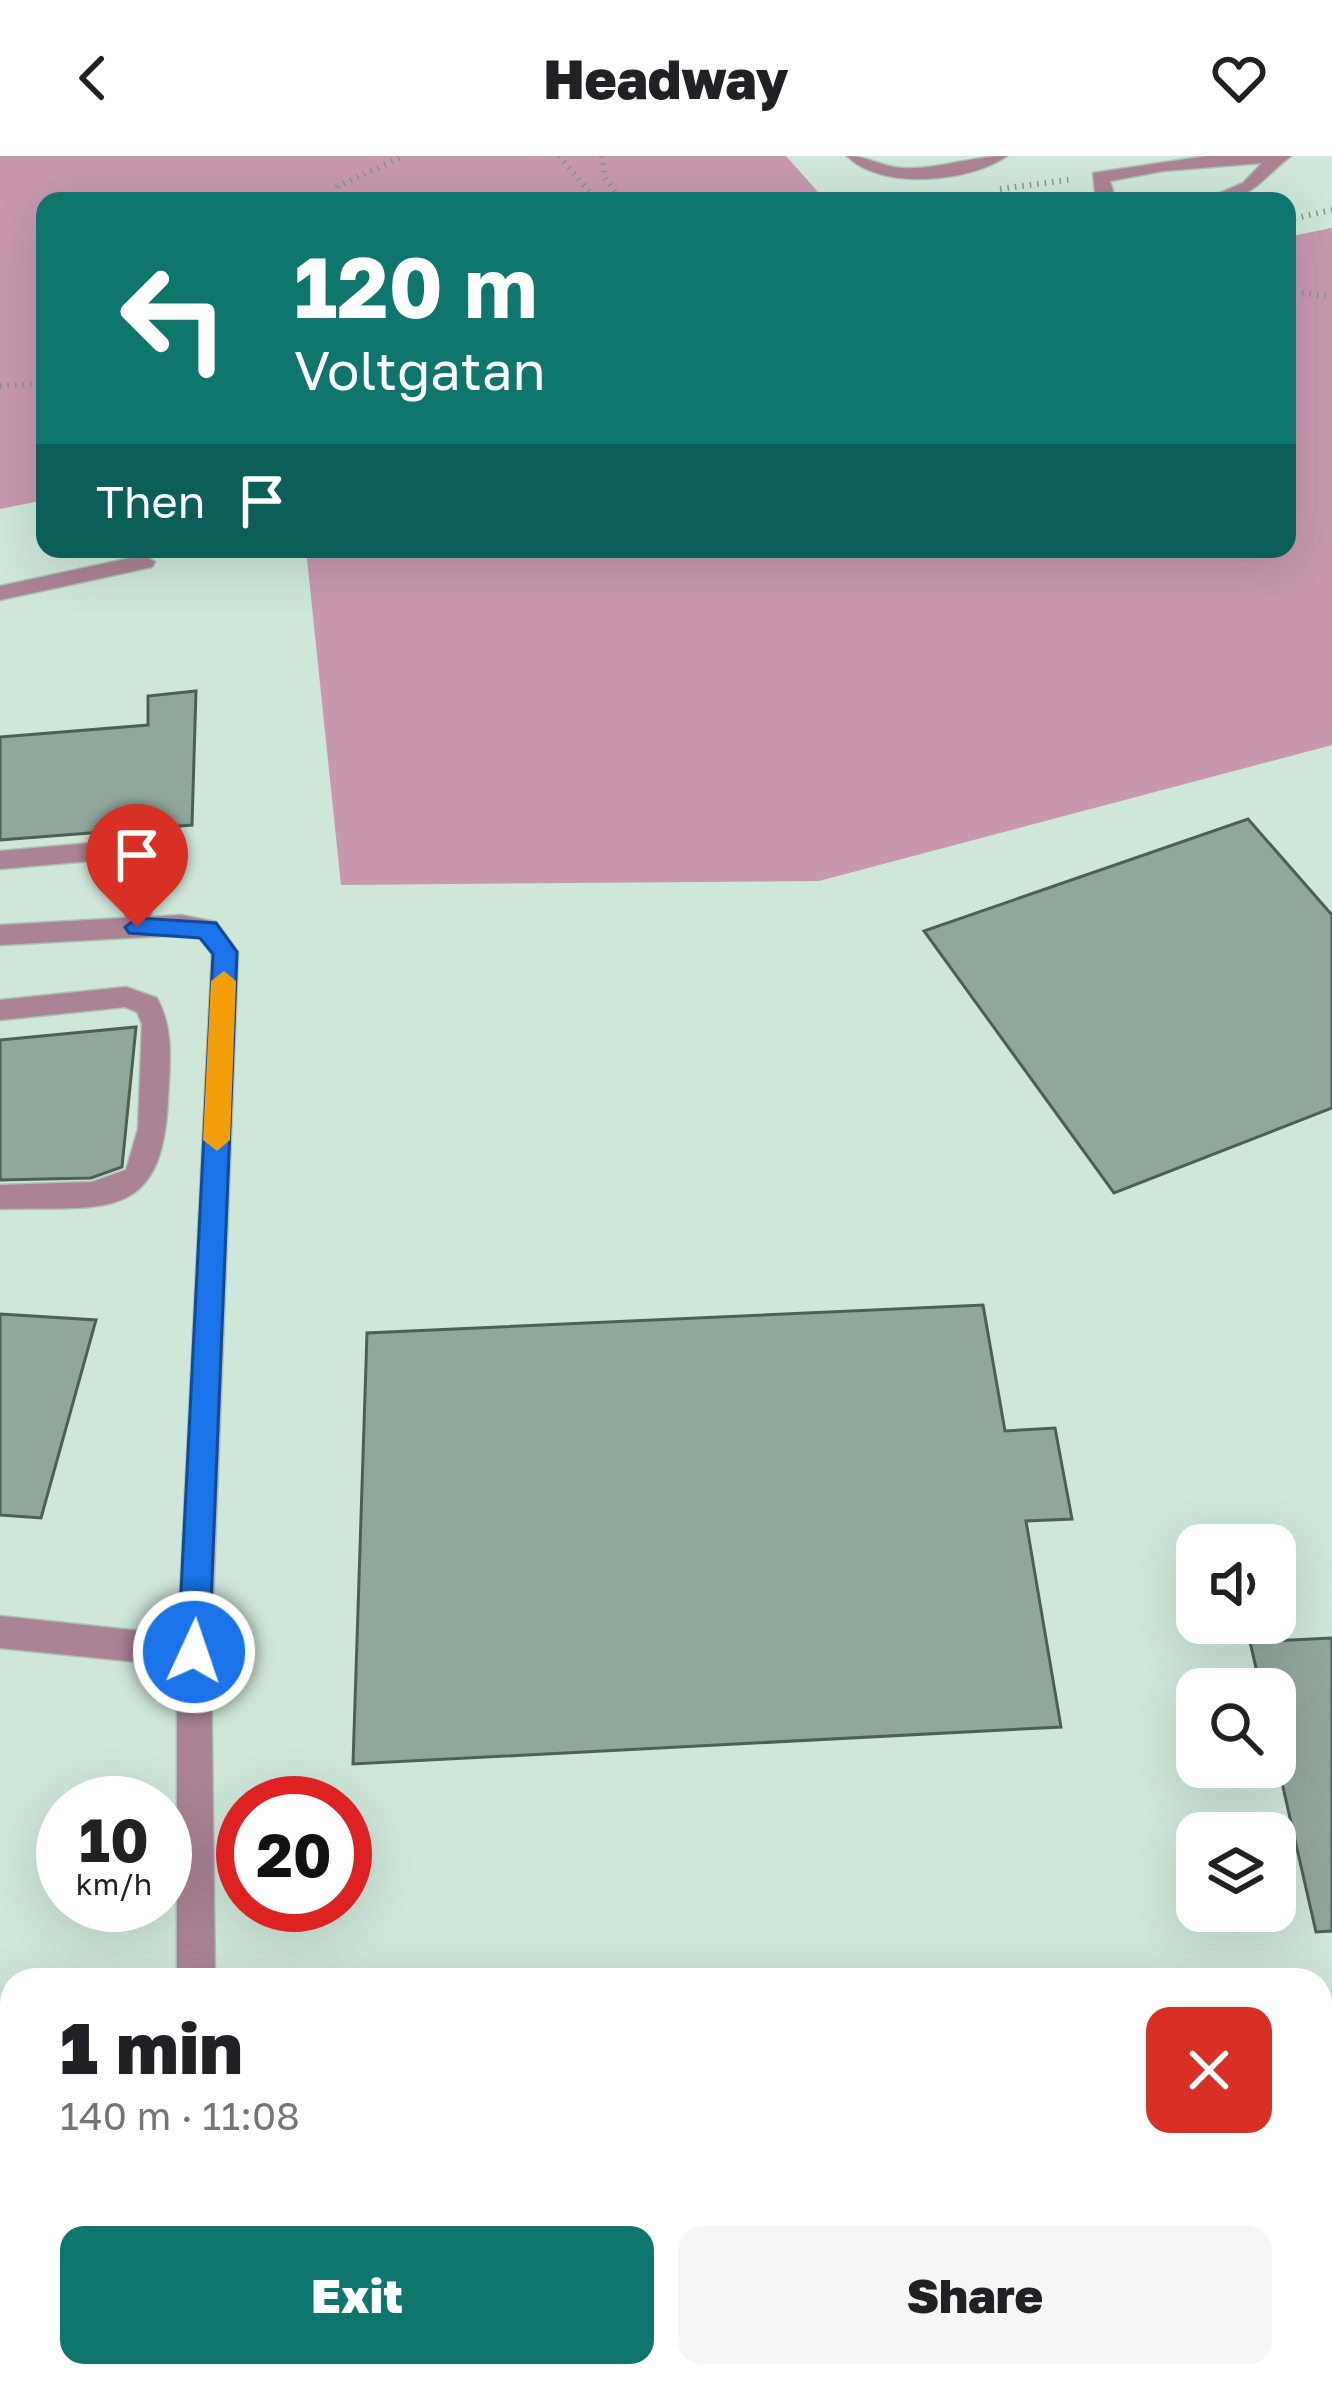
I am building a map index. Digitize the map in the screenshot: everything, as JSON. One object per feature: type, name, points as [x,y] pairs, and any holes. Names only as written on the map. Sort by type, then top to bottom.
[{"type":"street","points":[[856,156],[868,168],[918,176],[998,156]]},
{"type":"street","points":[[1104,192],[1100,177],[1163,165],[1280,156]]},
{"type":"street","points":[[1238,192],[1250,188],[1280,156]]},
{"type":"street","points":[[0,593],[144,562]]},
{"type":"street","points":[[0,860],[113,850],[133,857],[142,872],[137,927]]},
{"type":"street","points":[[0,935],[137,927],[207,929],[225,952],[194,1652],[196,1968]]},
{"type":"street","points":[[0,1010],[126,997],[147,1004],[156,1024],[148,1160],[135,1180],[105,1192],[0,1197]]},
{"type":"street","points":[[0,1632],[194,1652]]},
{"type":"path","points":[[335,192],[338,186],[404,156]]},
{"type":"path","points":[[559,156],[589,192]]},
{"type":"path","points":[[602,156],[605,178],[615,192]]},
{"type":"path","points":[[980,192],[1100,177]]},
{"type":"path","points":[[1296,218],[1332,210]]},
{"type":"path","points":[[1296,293],[1332,296]]},
{"type":"path","points":[[0,386],[36,384]]},
{"type":"shaded area","points":[[0,156],[786,156],[818,192],[36,192],[36,502],[0,509]]},
{"type":"shaded area","points":[[1332,228],[1332,745],[819,881],[341,885],[307,558],[1296,558],[1296,235]]},
{"type":"building","points":[[196,691],[192,825],[0,840],[0,737],[148,725],[148,696]]},
{"type":"building","points":[[1248,819],[1332,915],[1332,1108],[1114,1193],[924,931]]},
{"type":"building","points":[[136,1027],[122,1167],[91,1178],[0,1180],[0,1040]]},
{"type":"building","points":[[983,1305],[1005,1431],[1055,1428],[1072,1519],[1026,1521],[1061,1727],[353,1764],[367,1333]]},
{"type":"building","points":[[0,1314],[96,1320],[41,1518],[0,1515]]},
{"type":"building","points":[[1332,1638],[1332,1931],[1316,1932],[1296,1844],[1296,1812],[1289,1812],[1283,1788],[1296,1788],[1296,1668],[1256,1668],[1250,1644],[1296,1644],[1296,1640]]},
{"type":"slow traffic","points":[[217,1140],[224,981]]},
{"type":"route","points":[[137,927],[207,929],[225,952],[194,1652]]}]
